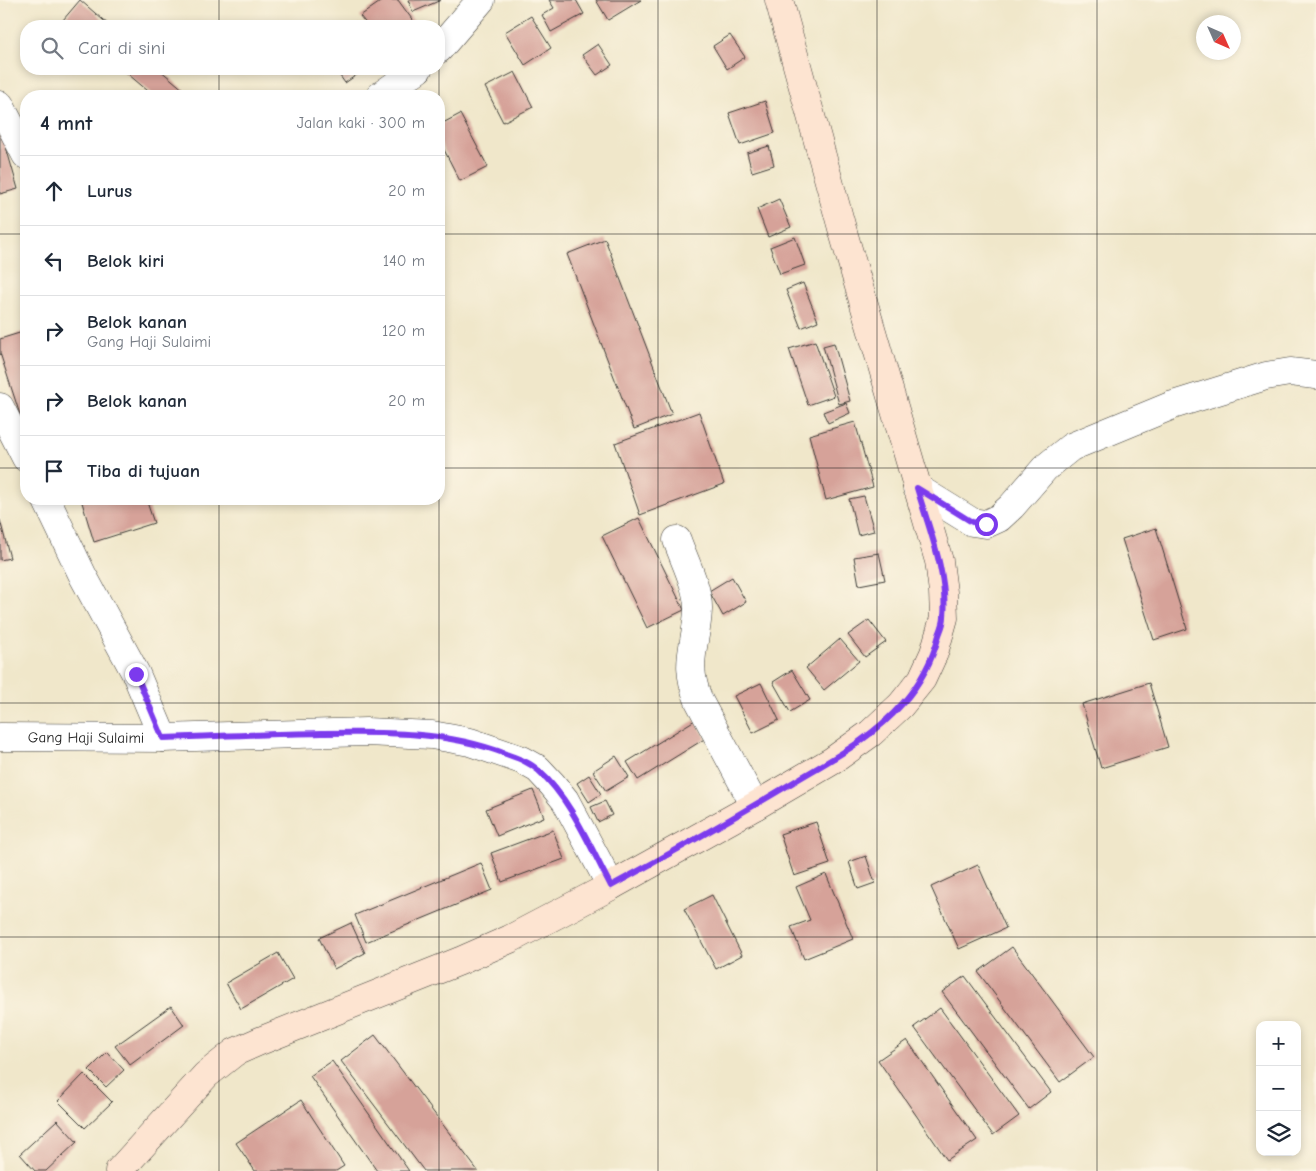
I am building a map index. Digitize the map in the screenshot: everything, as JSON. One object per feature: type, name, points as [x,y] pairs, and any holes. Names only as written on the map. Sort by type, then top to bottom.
[{"type":"street","points":[[445,42],[481,0]]},
{"type":"street","points":[[119,1171],[206,1075],[235,1052],[510,939],[611,886],[755,806],[832,760],[871,733],[901,706],[922,679],[934,653],[944,618],[939,561],[843,232],[779,0]]},
{"type":"street","points":[[388,90],[410,75]]},
{"type":"street","points":[[0,105],[20,143]]},
{"type":"street","points":[[917,488],[972,522],[986,524],[999,518],[1045,468],[1071,447],[1173,405],[1266,376],[1290,372],[1316,375]]},
{"type":"street","points":[[0,408],[15,450]]},
{"type":"street","points":[[49,505],[83,576],[136,674],[163,738]]},
{"type":"street","points":[[677,540],[696,594],[698,609],[691,653],[690,672],[693,686],[755,806]]},
{"type":"street","name":"Gang Haji Sulaimi","points":[[0,737],[163,738],[366,732],[432,735],[470,742],[522,760],[538,769],[565,800],[611,886]]},
{"type":"building","points":[[80,0],[103,20],[63,20]]},
{"type":"building","points":[[383,0],[398,0],[413,20],[363,20],[360,16]]},
{"type":"building","points":[[408,0],[441,0],[413,12]]},
{"type":"building","points":[[549,0],[576,0],[584,14],[551,32],[542,15],[554,8]]},
{"type":"building","points":[[596,0],[641,0],[608,20]]},
{"type":"building","points":[[531,16],[551,48],[525,65],[505,32]]},
{"type":"building","points":[[730,35],[745,57],[727,69],[713,46]]},
{"type":"building","points":[[598,44],[612,65],[597,75],[582,55]]},
{"type":"building","points":[[515,72],[533,107],[503,122],[485,87]]},
{"type":"building","points":[[129,75],[166,75],[184,90],[147,90]]},
{"type":"building","points":[[339,75],[356,75],[345,83]]},
{"type":"building","points":[[765,101],[775,133],[740,145],[729,113]]},
{"type":"building","points":[[460,114],[488,167],[460,181],[445,152],[445,122]]},
{"type":"building","points":[[0,126],[18,189],[0,194]]},
{"type":"building","points":[[769,146],[774,165],[752,172],[747,153]]},
{"type":"building","points":[[779,199],[791,227],[768,237],[757,209]]},
{"type":"building","points":[[795,237],[805,265],[780,274],[770,247]]},
{"type":"building","points":[[605,239],[672,414],[634,429],[567,254]]},
{"type":"building","points":[[803,283],[818,321],[801,328],[786,290]]},
{"type":"building","points":[[20,333],[20,415],[0,353],[0,339]]},
{"type":"building","points":[[815,341],[834,396],[808,405],[789,349]]},
{"type":"building","points":[[834,343],[850,401],[839,404],[823,346]]},
{"type":"building","points":[[846,403],[850,413],[828,423],[823,412]]},
{"type":"building","points":[[699,412],[724,484],[640,515],[615,443]]},
{"type":"building","points":[[855,422],[873,487],[826,500],[809,435]]},
{"type":"building","points":[[864,496],[874,531],[858,535],[849,499]]},
{"type":"building","points":[[83,505],[148,505],[154,523],[94,542]]},
{"type":"building","points":[[639,518],[684,610],[647,628],[602,536]]},
{"type":"building","points":[[0,520],[10,558],[0,560]]},
{"type":"building","points":[[1156,528],[1187,629],[1154,640],[1122,539]]},
{"type":"building","points":[[879,553],[885,580],[859,585],[854,557]]},
{"type":"building","points":[[732,577],[746,602],[723,616],[709,591]]},
{"type":"building","points":[[869,620],[886,642],[865,657],[848,635]]},
{"type":"building","points":[[840,639],[859,661],[824,690],[806,668]]},
{"type":"building","points":[[792,670],[810,700],[790,712],[773,682]]},
{"type":"building","points":[[761,683],[779,720],[753,733],[734,696]]},
{"type":"building","points":[[1149,683],[1168,747],[1101,768],[1082,704]]},
{"type":"building","points":[[695,720],[706,738],[638,780],[627,762]]},
{"type":"building","points":[[616,756],[629,777],[606,791],[593,771]]},
{"type":"building","points":[[589,775],[601,794],[589,802],[577,783]]},
{"type":"building","points":[[533,790],[544,817],[497,836],[486,809]]},
{"type":"building","points":[[605,801],[612,815],[598,822],[591,807]]},
{"type":"building","points":[[816,822],[830,864],[794,876],[780,834]]},
{"type":"building","points":[[553,830],[564,859],[502,882],[491,853]]},
{"type":"building","points":[[866,856],[875,883],[858,889],[849,862]]},
{"type":"building","points":[[481,863],[492,890],[366,942],[355,915]]},
{"type":"building","points":[[978,865],[1006,928],[959,949],[931,887]]},
{"type":"building","points":[[826,874],[853,939],[804,959],[791,927],[810,920],[796,887]]},
{"type":"building","points":[[712,895],[742,955],[716,969],[684,909]]},
{"type":"building","points":[[351,923],[365,953],[334,969],[319,938]]},
{"type":"building","points":[[1012,947],[1094,1057],[1060,1082],[978,972]]},
{"type":"building","points":[[278,953],[293,979],[241,1009],[226,983]]},
{"type":"building","points":[[965,976],[1051,1092],[1029,1109],[942,992]]},
{"type":"building","points":[[171,1006],[184,1025],[130,1065],[115,1046]]},
{"type":"building","points":[[940,1008],[1019,1116],[993,1135],[914,1027]]},
{"type":"building","points":[[375,1035],[478,1171],[424,1171],[341,1061]]},
{"type":"building","points":[[907,1040],[977,1140],[947,1160],[878,1060]]},
{"type":"building","points":[[107,1052],[124,1070],[106,1087],[89,1070]]},
{"type":"building","points":[[332,1061],[409,1171],[377,1171],[310,1076]]},
{"type":"building","points":[[84,1074],[112,1102],[85,1128],[58,1101]]},
{"type":"building","points":[[301,1100],[344,1166],[336,1171],[255,1171],[236,1143]]},
{"type":"building","points":[[57,1120],[77,1142],[46,1171],[35,1171],[20,1154]]},
{"type":"route","points":[[136,674],[163,738],[366,732],[432,735],[470,742],[522,760],[538,769],[565,800],[611,886],[755,806],[832,760],[871,733],[901,706],[922,679],[934,653],[944,618],[939,561],[917,488],[972,522],[986,524]]}]
